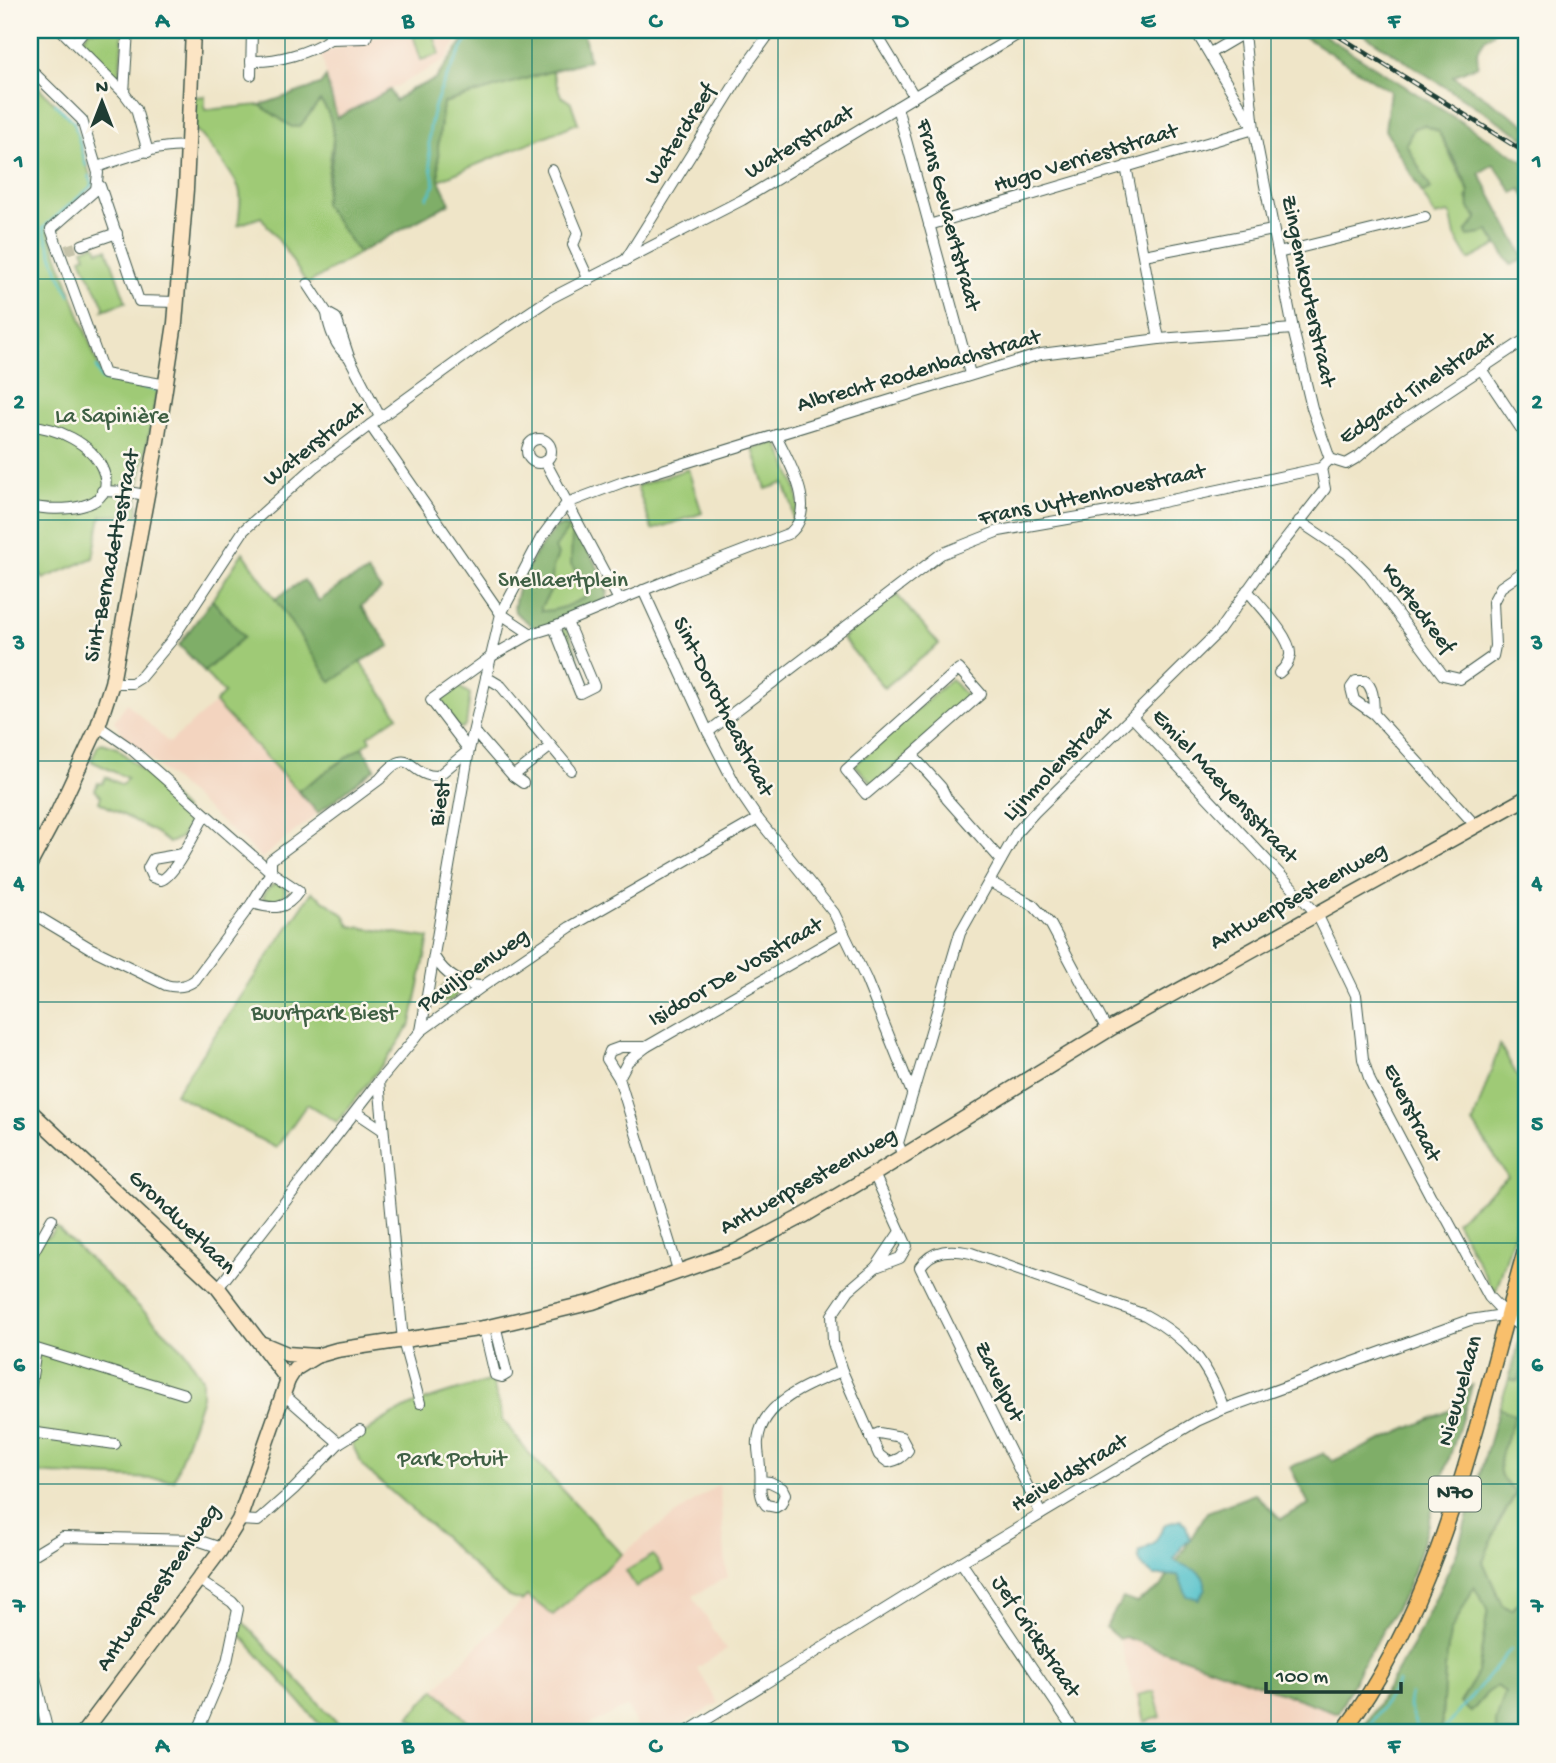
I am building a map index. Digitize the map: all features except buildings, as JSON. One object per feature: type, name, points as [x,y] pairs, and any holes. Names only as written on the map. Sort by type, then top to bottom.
[{"type":"main road","name":"Sint-Bernadettestraat","points":[[30,864],[99,726],[113,682],[167,385],[186,189],[193,30]]},
{"type":"main road","name":"Antwerpsesteenweg","points":[[83,1733],[239,1520],[285,1387],[295,1369],[316,1356],[337,1350],[489,1326],[593,1302],[737,1251],[806,1215],[1107,1030],[1526,798]]},
{"type":"main road","name":"Grondwetlaan","points":[[30,1111],[218,1288],[261,1343],[285,1387]]},
{"type":"main road","name":"Nieuwelaan","points":[[1342,1733],[1394,1650],[1438,1552],[1526,1247]]},
{"type":"main road","points":[[261,1343],[287,1354],[316,1356]]},
{"type":"street","points":[[61,30],[124,93],[136,109],[148,152]]},
{"type":"street","points":[[75,42],[85,30]]},
{"type":"street","points":[[124,93],[128,30]]},
{"type":"street","points":[[251,75],[252,30]]},
{"type":"street","points":[[251,61],[263,62],[316,49],[328,35],[366,38],[369,30]]},
{"type":"street","name":"Waterdreef","points":[[625,262],[748,62],[772,30]]},
{"type":"street","points":[[874,30],[914,96]]},
{"type":"street","name":"Waterstraat","points":[[113,682],[125,684],[140,678],[190,615],[244,530],[313,468],[380,417],[551,298],[742,200],[1025,30]]},
{"type":"street","name":"Zingemkouterstraat","points":[[1195,30],[1254,129]]},
{"type":"street","name":"Zingemkouterstraat","points":[[1210,53],[1244,33],[1254,129],[1293,329],[1312,408],[1330,458]]},
{"type":"street","points":[[30,69],[82,120],[97,167],[98,188],[117,233],[139,301],[176,302]]},
{"type":"street","name":"Frans Gevaertstraat","points":[[897,107],[970,374]]},
{"type":"street","name":"Hugo Verrieststraat","points":[[929,225],[1254,129]]},
{"type":"street","points":[[97,167],[148,152],[176,146],[188,147]]},
{"type":"street","points":[[1126,166],[1159,339]]},
{"type":"street","points":[[552,170],[578,233],[573,245],[589,280]]},
{"type":"street","points":[[98,188],[51,229],[63,252],[104,374],[167,385]]},
{"type":"street","points":[[1278,253],[1425,217]]},
{"type":"street","points":[[1144,254],[1273,230]]},
{"type":"street","points":[[82,245],[117,233]]},
{"type":"street","points":[[308,284],[327,313],[336,318],[349,357],[380,417]]},
{"type":"street","name":"Albrecht Rodenbachstraat","points":[[567,503],[623,482],[1041,354],[1159,339],[1293,329]]},
{"type":"street","name":"Edgard Tinelstraat","points":[[1330,458],[1346,464],[1358,457],[1392,428],[1526,339]]},
{"type":"street","points":[[1481,369],[1526,436]]},
{"type":"street","points":[[370,425],[501,614],[531,634]]},
{"type":"street","points":[[30,426],[59,432],[72,439],[94,457],[102,468],[105,481],[94,502],[83,507],[49,509],[30,506]]},
{"type":"street","points":[[30,912],[90,948],[175,987],[195,980],[252,903],[271,872],[271,860],[380,779],[392,765],[401,761],[410,762],[425,776],[438,776],[469,750],[431,699],[492,656],[531,634],[790,533],[797,527],[802,516],[803,500],[776,435]]},
{"type":"street","points":[[1321,468],[1330,458]]},
{"type":"street","points":[[545,461],[619,600]]},
{"type":"street","name":"Lijnmolenstraat","points":[[903,1156],[898,1143],[960,933],[1017,832],[1218,632],[1325,489],[1321,468]]},
{"type":"street","name":"Frans Uyttenhovestraat","points":[[708,732],[941,554],[967,542],[999,531],[1148,505],[1321,468]]},
{"type":"street","points":[[102,491],[146,495]]},
{"type":"street","name":"Biest","points":[[421,1031],[469,750],[501,614],[541,538],[567,503]]},
{"type":"street","name":"Kortedreef","points":[[1299,521],[1347,553],[1366,572],[1443,675],[1460,679],[1493,656],[1496,646],[1493,602],[1501,587],[1526,570]]},
{"type":"street","name":"Sint-Dorotheastraat","points":[[643,590],[708,732],[737,788],[834,913],[912,1093]]},
{"type":"street","points":[[1247,590],[1283,635],[1289,647],[1290,656],[1279,673]]},
{"type":"street","points":[[554,627],[580,693],[594,686],[567,622]]},
{"type":"street","points":[[958,669],[981,694],[912,755],[866,794],[846,770],[958,669]]},
{"type":"street","points":[[486,677],[501,686],[571,770]]},
{"type":"street","points":[[1374,714],[1476,826]]},
{"type":"street","name":"Emiel Maeyensstraat","points":[[1133,718],[1317,914]]},
{"type":"street","points":[[99,726],[130,748],[271,872],[299,891],[287,905],[277,908],[252,903]]},
{"type":"street","points":[[474,731],[513,776],[523,783]]},
{"type":"street","points":[[513,776],[551,746]]},
{"type":"street","points":[[912,755],[1001,860]]},
{"type":"street","points":[[182,854],[205,815]]},
{"type":"street","name":"Paviljoenweg","points":[[218,1288],[421,1031],[570,927],[758,818]]},
{"type":"street","points":[[990,882],[1033,905],[1051,925],[1107,1030]]},
{"type":"street","name":"Everstraat","points":[[1317,914],[1356,995],[1363,1059],[1370,1081],[1431,1197],[1447,1219],[1489,1297],[1506,1315]]},
{"type":"street","name":"Isidoor De Vosstraat","points":[[619,1078],[628,1061],[646,1047],[844,933]]},
{"type":"street","points":[[435,958],[443,971],[467,985],[483,986]]},
{"type":"street","name":"Isidoor De Vosstraat","points":[[646,1047],[621,1047],[610,1051],[607,1059],[619,1078],[679,1272]]},
{"type":"street","points":[[379,1081],[402,1341],[419,1403]]},
{"type":"street","points":[[356,1112],[383,1130]]},
{"type":"street","points":[[874,1174],[907,1246],[900,1258],[876,1267]]},
{"type":"street","points":[[30,1258],[52,1219]]},
{"type":"street","points":[[870,1437],[833,1343],[832,1315],[849,1290],[876,1267],[899,1233]]},
{"type":"street","name":"Zavelput","points":[[1041,1514],[920,1267],[941,1250],[971,1253],[1145,1315],[1171,1329],[1206,1368],[1224,1409]]},
{"type":"street","name":"Heiveldstraat","points":[[685,1733],[961,1562],[1197,1421],[1461,1322],[1516,1313],[1526,1316]]},
{"type":"street","points":[[1506,1315],[1526,1331]]},
{"type":"street","points":[[30,1390],[33,1348],[184,1394]]},
{"type":"street","points":[[761,1481],[758,1440],[767,1415],[793,1394],[842,1371]]},
{"type":"street","points":[[285,1387],[317,1424],[339,1443]]},
{"type":"street","points":[[239,1520],[257,1521],[294,1489],[339,1443],[360,1430]]},
{"type":"street","points":[[30,1432],[115,1444]]},
{"type":"street","points":[[30,1556],[63,1537],[197,1540],[221,1548]]},
{"type":"street","name":"Jef Crickstraat","points":[[961,1562],[1076,1733]]},
{"type":"street","points":[[197,1733],[227,1662],[238,1609],[198,1579]]},
{"type":"street","points":[[30,1656],[48,1733]]},
{"type":"shaded area","points":[[402,30],[463,30],[446,60],[337,118],[321,53]]},
{"type":"shaded area","points":[[127,703],[169,743],[215,703],[318,813],[262,858],[125,737],[114,721]]},
{"type":"shaded area","points":[[719,1484],[727,1577],[693,1596],[726,1650],[697,1668],[718,1703],[668,1733],[640,1733],[628,1707],[588,1725],[591,1733],[479,1733],[435,1689],[527,1596],[614,1561]]},
{"type":"shaded area","points":[[1125,1637],[1339,1713],[1325,1733],[1145,1733],[1119,1639]]},
{"type":"green space","points":[[89,30],[123,30],[119,80],[81,43]]},
{"type":"green space","points":[[432,30],[440,54],[421,60],[412,32]]},
{"type":"green space","points":[[471,30],[583,30],[589,60],[443,103],[438,147],[439,180],[450,203],[359,253],[324,204],[333,137],[327,112],[320,101],[300,126],[292,127],[260,105],[320,85],[326,77],[337,118],[390,90],[395,101],[410,90],[435,80]]},
{"type":"green space","points":[[1278,30],[1316,30],[1526,163],[1526,197],[1521,189],[1513,193],[1494,164],[1479,173],[1525,259],[1511,265],[1488,230],[1468,236],[1466,232],[1477,216],[1469,208],[1468,187],[1438,131],[1424,125],[1414,128],[1406,144],[1431,189],[1422,193],[1385,130],[1390,91],[1297,32]]},
{"type":"green space","points":[[1357,30],[1497,30],[1485,39],[1477,51],[1478,65],[1453,76],[1526,125],[1526,139]]},
{"type":"green space","points":[[552,71],[561,96],[571,103],[578,123],[439,180],[438,147],[443,103]]},
{"type":"green space","name":"La Sapinière","points":[[30,79],[74,122],[93,185],[48,229],[102,376],[158,386],[138,491],[138,515],[101,516],[93,558],[43,579],[41,574],[30,578]]},
{"type":"green space","points":[[205,96],[205,110],[260,105],[292,127],[300,126],[320,101],[330,113],[333,139],[324,204],[359,253],[307,284],[261,217],[238,225],[238,186],[217,155],[193,128],[194,97]]},
{"type":"green space","points":[[1424,125],[1438,131],[1469,192],[1467,198],[1477,219],[1466,232],[1468,236],[1488,230],[1497,245],[1469,260],[1455,236],[1451,216],[1448,213],[1435,216],[1422,193],[1431,189],[1406,144],[1414,128]]},
{"type":"green space","points":[[95,244],[98,251],[107,249],[126,302],[103,310],[81,258],[86,256],[83,249]]},
{"type":"green space","points":[[777,442],[797,494],[797,516],[793,526],[792,505],[784,483],[766,489],[753,449]]},
{"type":"green space","points":[[688,469],[702,513],[652,530],[637,486]]},
{"type":"green space","name":"Snellaertplein","points":[[565,526],[577,532],[608,592],[607,597],[535,628],[515,612],[514,605],[557,527]]},
{"type":"green space","name":"Snellaertplein","points":[[557,527],[569,528],[555,548],[558,555],[553,567],[551,590],[541,611],[558,609],[586,597],[586,588],[571,564],[572,532],[577,532],[604,578],[607,597],[601,603],[543,628],[535,628],[515,612],[518,591],[528,566],[543,544]]},
{"type":"green space","points":[[243,552],[331,681],[360,662],[398,716],[368,736],[371,741],[298,791],[215,703],[224,693],[204,672],[244,637],[212,600]]},
{"type":"green space","points":[[368,572],[381,590],[361,606],[390,646],[331,682],[275,599],[304,580],[319,601],[344,583]]},
{"type":"green space","points":[[897,595],[939,644],[884,688],[842,638]]},
{"type":"green space","points":[[212,600],[244,637],[204,671],[179,645]]},
{"type":"green space","points":[[567,628],[589,685],[582,688],[559,631]]},
{"type":"green space","points":[[951,679],[970,700],[874,785],[855,765]]},
{"type":"green space","points":[[459,687],[470,694],[466,725],[462,728],[458,727],[442,704],[443,699]]},
{"type":"green space","points":[[102,743],[117,748],[184,809],[188,825],[180,838],[169,843],[155,832],[99,802],[101,796],[95,790],[98,783],[102,784],[106,777],[122,785],[127,778],[91,761],[98,745]]},
{"type":"green space","points":[[362,747],[375,768],[318,813],[298,791]]},
{"type":"green space","points":[[281,883],[285,889],[284,897],[279,904],[267,903],[263,897],[267,889]]},
{"type":"green space","name":"Buurtpark Biest","points":[[312,892],[344,915],[350,926],[429,938],[411,1023],[393,1051],[337,1122],[307,1104],[276,1148],[175,1094]]},
{"type":"green space","points":[[449,983],[455,985],[457,994],[452,1000],[442,1002],[439,992]]},
{"type":"green space","points":[[1500,1045],[1523,1086],[1526,1082],[1526,1196],[1495,1294],[1456,1221],[1508,1177],[1473,1123]]},
{"type":"green space","points":[[56,1227],[184,1350],[202,1378],[202,1397],[174,1480],[30,1473],[30,1244],[35,1234],[48,1237]]},
{"type":"green space","points":[[1526,1340],[1526,1361],[1518,1381],[1509,1379],[1519,1343]]},
{"type":"green space","points":[[1526,1361],[1526,1595],[1512,1610],[1502,1605],[1483,1562],[1498,1524],[1516,1494],[1504,1481],[1500,1470],[1504,1446],[1515,1415],[1499,1408],[1509,1379],[1518,1381]]},
{"type":"green space","name":"Park Potuit","points":[[492,1380],[503,1420],[526,1450],[622,1554],[553,1615],[527,1596],[522,1601],[511,1598],[493,1585],[440,1534],[363,1467],[352,1444],[368,1430],[401,1410]]},
{"type":"green space","points":[[1473,1384],[1407,1590],[1361,1667],[1338,1713],[1125,1637],[1119,1639],[1105,1627],[1123,1598],[1136,1603],[1161,1587],[1207,1512],[1255,1494],[1281,1519],[1309,1504],[1290,1467],[1323,1454],[1333,1461],[1451,1410]]},
{"type":"green space","points":[[1499,1408],[1515,1415],[1504,1446],[1500,1470],[1504,1481],[1516,1493],[1498,1524],[1483,1562],[1502,1605],[1512,1610],[1526,1595],[1525,1733],[1496,1733],[1496,1722],[1505,1692],[1497,1686],[1487,1693],[1471,1712],[1460,1703],[1478,1673],[1488,1609],[1474,1587],[1450,1633],[1441,1733],[1360,1733],[1413,1645],[1456,1555]]},
{"type":"green space","points":[[653,1555],[663,1570],[636,1587],[626,1571]]},
{"type":"green space","points":[[1474,1586],[1488,1608],[1478,1673],[1460,1703],[1471,1712],[1496,1686],[1506,1692],[1496,1722],[1496,1733],[1441,1733],[1450,1633]]},
{"type":"green space","points":[[243,1622],[347,1733],[327,1733],[239,1633]]},
{"type":"green space","points":[[435,1689],[479,1733],[427,1733],[409,1717]]},
{"type":"green space","points":[[1154,1691],[1161,1717],[1144,1722],[1138,1695]]},
{"type":"water","points":[[1181,1520],[1186,1525],[1190,1540],[1182,1546],[1174,1560],[1203,1576],[1205,1589],[1199,1599],[1187,1596],[1178,1575],[1154,1576],[1139,1560],[1139,1552],[1154,1544],[1165,1524]]},
{"type":"waterway","points":[[427,198],[435,185],[429,142],[435,105],[471,33]]},
{"type":"waterway","points":[[55,104],[74,122],[86,166]]},
{"type":"waterway","points":[[70,295],[58,272],[43,228],[93,185],[89,176]]},
{"type":"waterway","points":[[96,367],[101,379],[157,390]]},
{"type":"waterway","points":[[1441,1733],[1511,1649]]},
{"type":"waterway","points":[[1365,1733],[1398,1682]]},
{"type":"waterway","points":[[1410,1694],[1409,1707],[1419,1733]]},
{"type":"tunnel","points":[[66,250],[82,245]]},
{"type":"railway","points":[[1329,30],[1526,153]]}]
